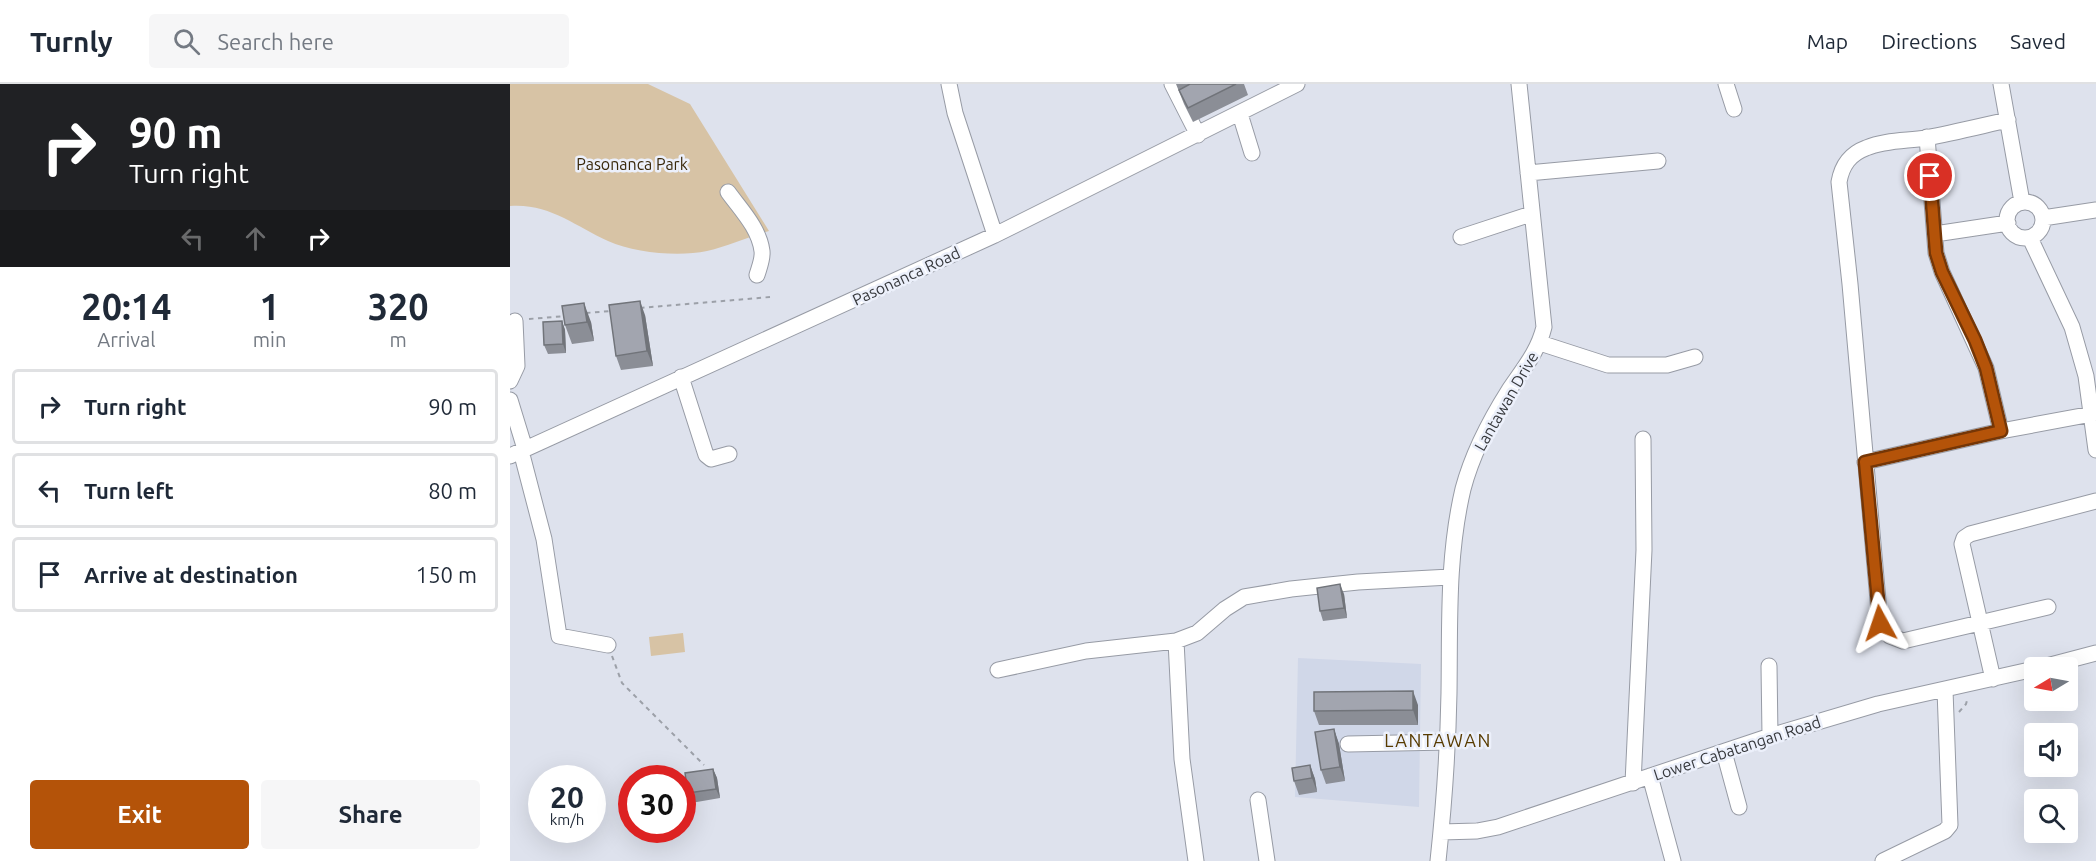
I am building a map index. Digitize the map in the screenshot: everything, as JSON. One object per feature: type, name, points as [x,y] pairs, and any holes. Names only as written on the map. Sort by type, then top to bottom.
[{"type":"street","points":[[949,84],[995,235]]},
{"type":"street","points":[[1172,84],[1198,135]]},
{"type":"street","name":"Pasonanca Road","points":[[519,452],[995,235],[1297,84]]},
{"type":"street","name":"Lantawan Drive","points":[[1438,861],[1448,742],[1452,543],[1473,459],[1509,391],[1532,358],[1540,343],[1544,327],[1519,84]]},
{"type":"street","points":[[1726,84],[1734,109]]},
{"type":"street","points":[[2001,84],[2022,202]]},
{"type":"street","points":[[1240,114],[1252,153]]},
{"type":"street","points":[[2008,120],[1866,148],[1849,158],[1841,170],[1839,182],[1880,623],[1890,636],[1903,641],[2049,608]]},
{"type":"street","points":[[1928,137],[1936,253],[1942,272],[1986,368],[2001,431]]},
{"type":"street","points":[[1528,173],[1658,161]]},
{"type":"street","points":[[728,192],[754,228],[762,252],[758,275]]},
{"type":"street","points":[[2022,202],[2033,204],[2042,212],[2043,218],[2039,232],[2030,238],[2013,233],[2008,223],[2009,212],[2022,202]]},
{"type":"street","points":[[2043,218],[2096,210]]},
{"type":"street","points":[[1461,237],[1532,214]]},
{"type":"street","points":[[1935,234],[2008,223]]},
{"type":"street","points":[[2030,238],[2072,327],[2086,376],[2096,450]]},
{"type":"street","points":[[510,381],[517,366],[514,321]]},
{"type":"street","points":[[1540,343],[1608,366],[1667,365],[1695,357]]},
{"type":"street","points":[[681,377],[706,455],[711,459],[729,454]]},
{"type":"street","points":[[510,400],[519,452],[544,539],[559,636],[608,645]]},
{"type":"street","points":[[1865,462],[2001,431],[2092,414]]},
{"type":"street","points":[[1632,783],[1642,601],[1643,439]]},
{"type":"street","points":[[1993,679],[1962,544],[1964,538],[1970,534],[2096,501]]},
{"type":"street","points":[[998,670],[1086,651],[1176,641],[1197,633],[1225,609],[1244,597],[1291,589],[1358,582],[1450,577]]},
{"type":"street","points":[[1176,641],[1182,759],[1196,861]]},
{"type":"street","points":[[2078,658],[2096,654]]},
{"type":"street","points":[[1769,666],[1770,736]]},
{"type":"street","name":"Lower Cabatangan Road","points":[[1441,832],[1477,831],[1498,826],[1770,736],[1878,704],[2024,671]]},
{"type":"street","points":[[1883,861],[1946,831],[1950,825],[1945,690]]},
{"type":"street","points":[[1348,744],[1448,742]]},
{"type":"street","points":[[1724,752],[1739,807]]},
{"type":"street","points":[[1650,776],[1673,861]]},
{"type":"street","points":[[1258,800],[1267,861]]},
{"type":"path","points":[[640,308],[770,297]]},
{"type":"path","points":[[583,314],[617,310]]},
{"type":"path","points":[[514,321],[571,315]]},
{"type":"path","points":[[608,645],[622,683],[704,765]]},
{"type":"path","points":[[1945,724],[1966,704],[1968,684]]},
{"type":"shaded area","points":[[1298,658],[1421,664],[1419,807],[1295,797]]},
{"type":"green space","name":"Pasonanca Park","points":[[510,84],[648,84],[690,104],[769,231],[707,251],[684,254],[657,253],[608,241],[561,217],[537,208],[510,206]]},
{"type":"green space","points":[[683,633],[685,652],[651,656],[649,637]]},
{"type":"building","points":[[1190,84],[1236,84],[1188,108],[1179,90]]},
{"type":"building","points":[[640,301],[647,351],[616,356],[609,305]]},
{"type":"building","points":[[584,303],[587,322],[565,325],[562,306]]},
{"type":"building","points":[[562,321],[563,344],[544,345],[543,322]]},
{"type":"building","points":[[1340,584],[1344,608],[1320,611],[1317,588]]},
{"type":"building","points":[[1413,691],[1413,710],[1314,711],[1314,692]]},
{"type":"building","points":[[1334,729],[1340,767],[1321,770],[1315,732]]},
{"type":"building","points":[[1310,765],[1312,778],[1294,781],[1292,768]]},
{"type":"building","points":[[713,769],[716,789],[696,792],[696,771]]},
{"type":"district","name":"LANTAWAN","points":[[1438,740]]},
{"type":"route","points":[[1880,623],[1865,462],[2001,431],[1986,368],[1942,272],[1936,253],[1930,176]]}]
